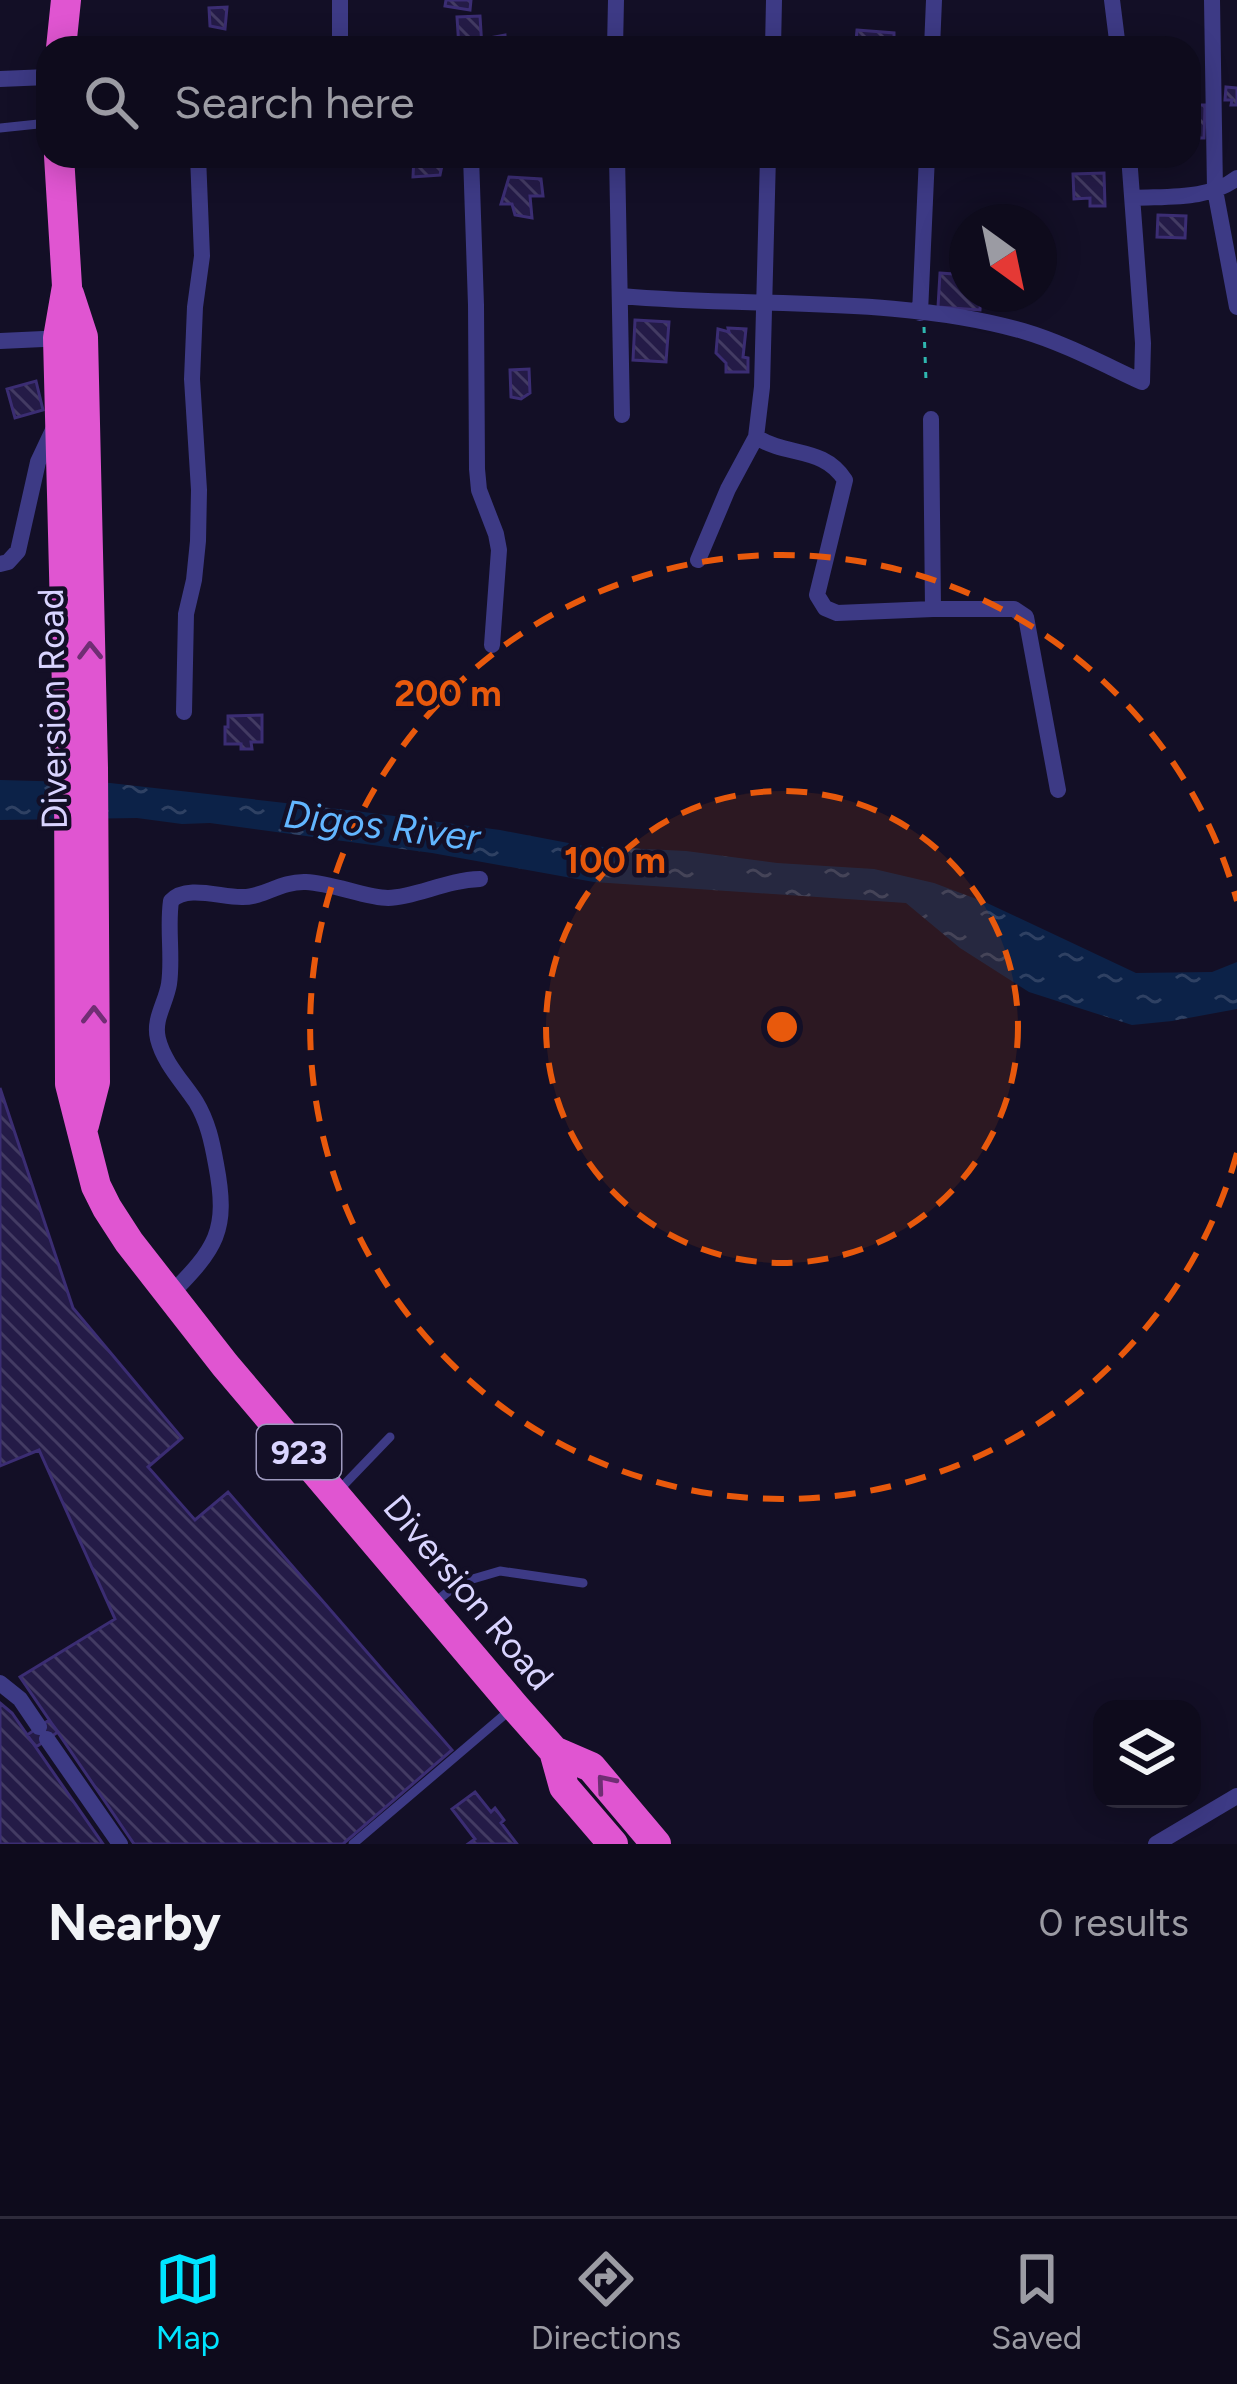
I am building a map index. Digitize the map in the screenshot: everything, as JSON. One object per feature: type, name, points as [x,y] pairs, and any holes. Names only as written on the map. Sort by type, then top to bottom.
[{"type":"highway","points":[[62,36],[66,0]]},
{"type":"highway","name":"Diversion Road","points":[[60,168],[70,338],[82,857],[94,1082],[82,1131],[89,1164],[106,1208],[170,1295],[335,1494],[554,1751],[591,1766],[656,1844]]},
{"type":"highway","name":"Diversion Road","points":[[70,338],[60,416],[81,768]]},
{"type":"highway","name":"Diversion Road","points":[[554,1751],[564,1786],[613,1844]]},
{"type":"street","points":[[340,0],[340,36]]},
{"type":"street","points":[[615,36],[616,0]]},
{"type":"street","points":[[774,36],[775,0]]},
{"type":"street","points":[[932,36],[934,0]]},
{"type":"street","points":[[1112,0],[1116,36]]},
{"type":"street","points":[[1212,0],[1215,190],[1237,307]]},
{"type":"street","points":[[0,79],[36,77]]},
{"type":"street","points":[[184,712],[186,614],[198,541],[192,379],[202,256],[198,168]]},
{"type":"street","points":[[471,168],[477,469],[499,550],[492,645]]},
{"type":"street","points":[[617,168],[622,415]]},
{"type":"street","points":[[698,560],[756,437],[769,168]]},
{"type":"street","points":[[920,313],[926,168]]},
{"type":"street","points":[[621,296],[964,318],[1026,332],[1142,382],[1131,168]]},
{"type":"street","points":[[1134,198],[1215,190],[1237,178]]},
{"type":"street","points":[[0,341],[70,338]]},
{"type":"street","points":[[0,564],[19,551],[38,462],[60,416]]},
{"type":"street","points":[[931,419],[933,609]]},
{"type":"street","points":[[756,437],[771,446],[829,460],[845,480],[818,595],[825,608],[837,613],[1014,609],[1026,617],[1058,790]]},
{"type":"street","points":[[170,1295],[212,1249],[222,1203],[205,1119],[170,1066],[157,1036],[170,980],[171,901],[184,892],[247,898],[286,883],[304,882],[386,898],[461,879],[480,879]]},
{"type":"street","points":[[0,1683],[20,1699],[120,1844]]},
{"type":"street","points":[[1156,1844],[1237,1796]]},
{"type":"lane","points":[[0,128],[36,124]]},
{"type":"lane","points":[[335,1494],[390,1437]]},
{"type":"lane","points":[[430,1606],[459,1583],[500,1571],[583,1583]]},
{"type":"lane","points":[[353,1844],[514,1707]]},
{"type":"path","points":[[920,313],[926,334],[926,381]]},
{"type":"water","name":"Digos River","points":[[0,780],[110,783],[500,830],[584,846],[874,869],[934,883],[987,903],[1136,973],[1212,972],[1237,962],[1237,1009],[1132,1025],[1029,992],[960,948],[906,903],[594,882],[432,853],[210,823],[137,818],[0,820]]},
{"type":"building","points":[[446,0],[471,0],[470,10],[445,6]]},
{"type":"building","points":[[227,7],[225,29],[210,26],[209,8]]},
{"type":"building","points":[[480,16],[481,36],[458,36],[457,17]]},
{"type":"building","points":[[857,30],[894,33],[894,36],[856,36]]},
{"type":"building","points":[[1226,87],[1237,88],[1237,105],[1225,100]]},
{"type":"building","points":[[1201,105],[1205,105],[1201,138]]},
{"type":"building","points":[[413,168],[441,168],[440,175],[413,177]]},
{"type":"building","points":[[1104,173],[1105,206],[1090,206],[1090,198],[1074,199],[1073,174]]},
{"type":"building","points":[[509,177],[541,179],[543,196],[530,196],[532,218],[515,215],[512,204],[501,204]]},
{"type":"building","points":[[1158,215],[1186,216],[1185,238],[1157,237]]},
{"type":"building","points":[[940,273],[949,274],[949,308],[938,307]]},
{"type":"building","points":[[635,320],[669,322],[666,362],[633,360]]},
{"type":"building","points":[[728,328],[746,329],[743,357],[748,358],[748,372],[726,372],[726,363],[716,353],[718,329],[729,332]]},
{"type":"building","points":[[529,369],[530,393],[521,399],[511,397],[510,370]]},
{"type":"building","points":[[36,381],[43,410],[15,418],[7,389]]},
{"type":"building","points":[[262,715],[262,742],[251,742],[252,749],[225,744],[228,716]]},
{"type":"building","points":[[0,1088],[73,1308],[182,1438],[148,1467],[195,1520],[228,1492],[452,1750],[343,1844],[134,1844],[20,1677],[115,1619],[39,1450],[0,1466]]},
{"type":"building","points":[[0,1703],[12,1713],[103,1844],[0,1844]]},
{"type":"building","points":[[49,1720],[58,1732],[36,1747],[27,1735]]},
{"type":"building","points":[[475,1792],[491,1812],[495,1808],[517,1844],[468,1844],[475,1839],[452,1809]]}]
